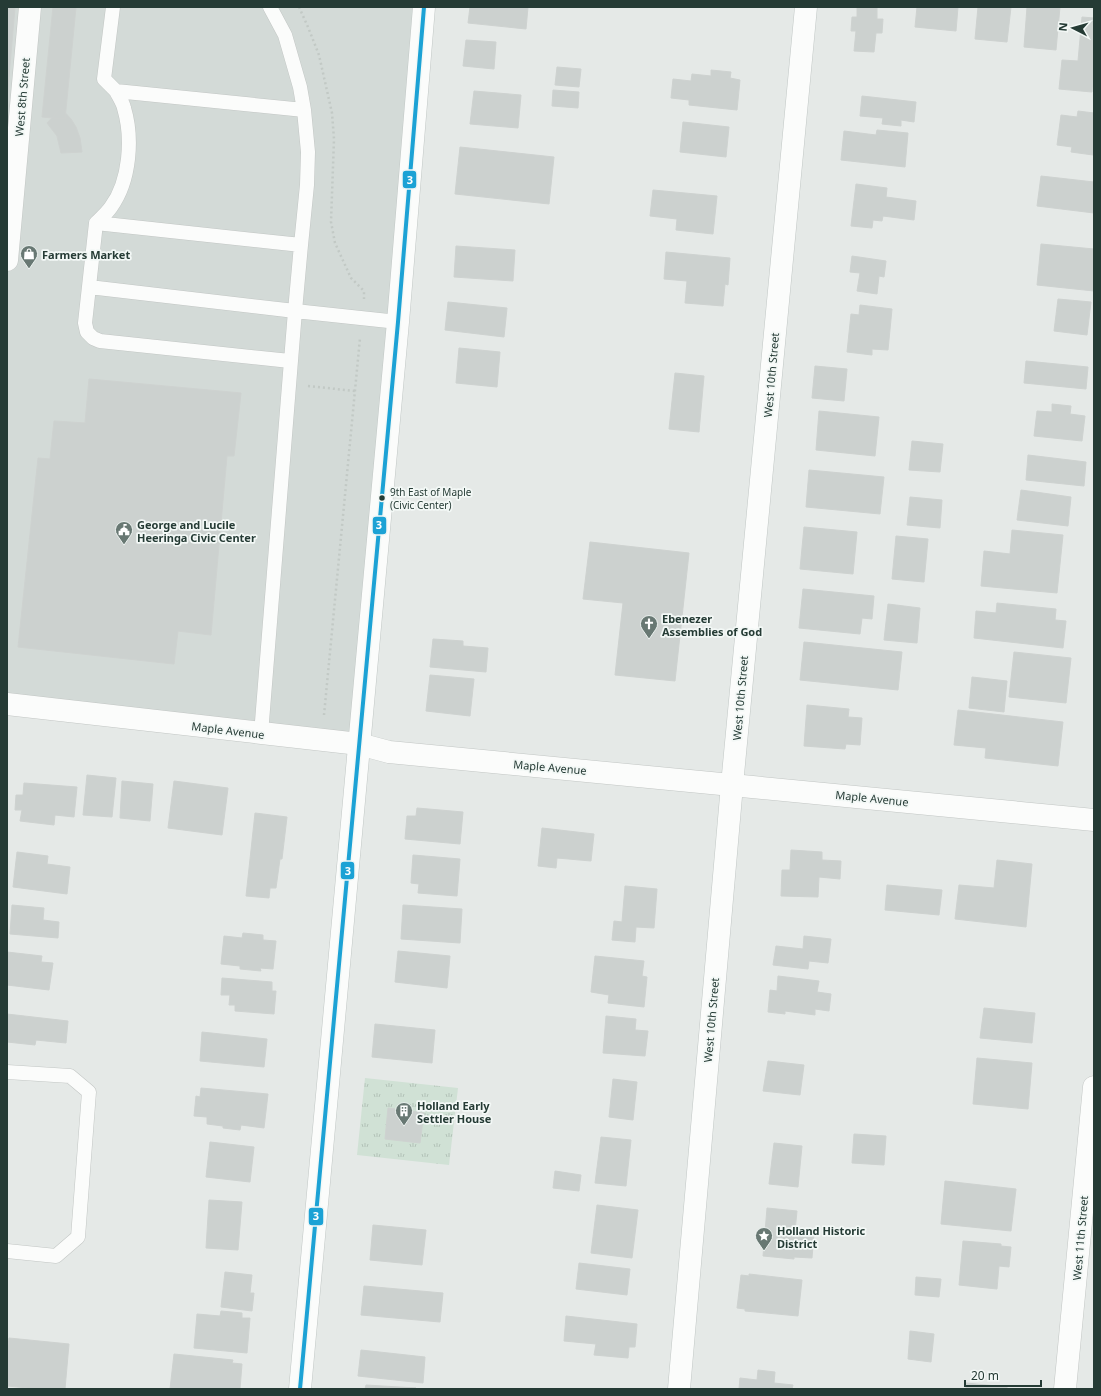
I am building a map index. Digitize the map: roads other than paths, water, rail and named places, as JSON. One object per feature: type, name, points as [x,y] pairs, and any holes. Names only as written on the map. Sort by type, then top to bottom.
[{"type":"street","name":"West 8th Street","points":[[7,260],[30,7]]},
{"type":"street","points":[[300,1389],[398,322],[424,7]]},
{"type":"street","name":"West 10th Street","points":[[680,1389],[732,785],[806,7]]},
{"type":"street","name":"Maple Avenue","points":[[7,704],[359,744],[389,752],[1094,820]]},
{"type":"street","name":"West 11th Street","points":[[1065,1389],[1094,1088]]},
{"type":"lane","points":[[113,7],[104,79],[116,92],[124,107],[127,120],[128,162],[124,181],[112,207],[96,223],[85,323],[87,332],[93,338],[100,341],[290,361]]},
{"type":"lane","points":[[261,734],[290,361],[308,185],[308,152],[300,87],[285,35],[270,7]]},
{"type":"lane","points":[[116,92],[304,110]]},
{"type":"lane","points":[[96,223],[301,245]]},
{"type":"lane","points":[[89,287],[398,322]]},
{"type":"lane","points":[[7,1072],[70,1076],[89,1092],[78,1237],[56,1256],[7,1251]]},
{"type":"place","name":"Farmers Market","points":[[29,269]]},
{"type":"place","name":"9th East of Maple (Civic Center)","points":[[382,498]]},
{"type":"place","name":"George and Lucile Heeringa Civic Center","points":[[124,545]]},
{"type":"place","name":"Ebenezer Assemblies of God","points":[[649,639]]},
{"type":"place","name":"Holland Early Settler House","points":[[404,1126]]},
{"type":"place","name":"Holland Historic District","points":[[764,1251]]}]
